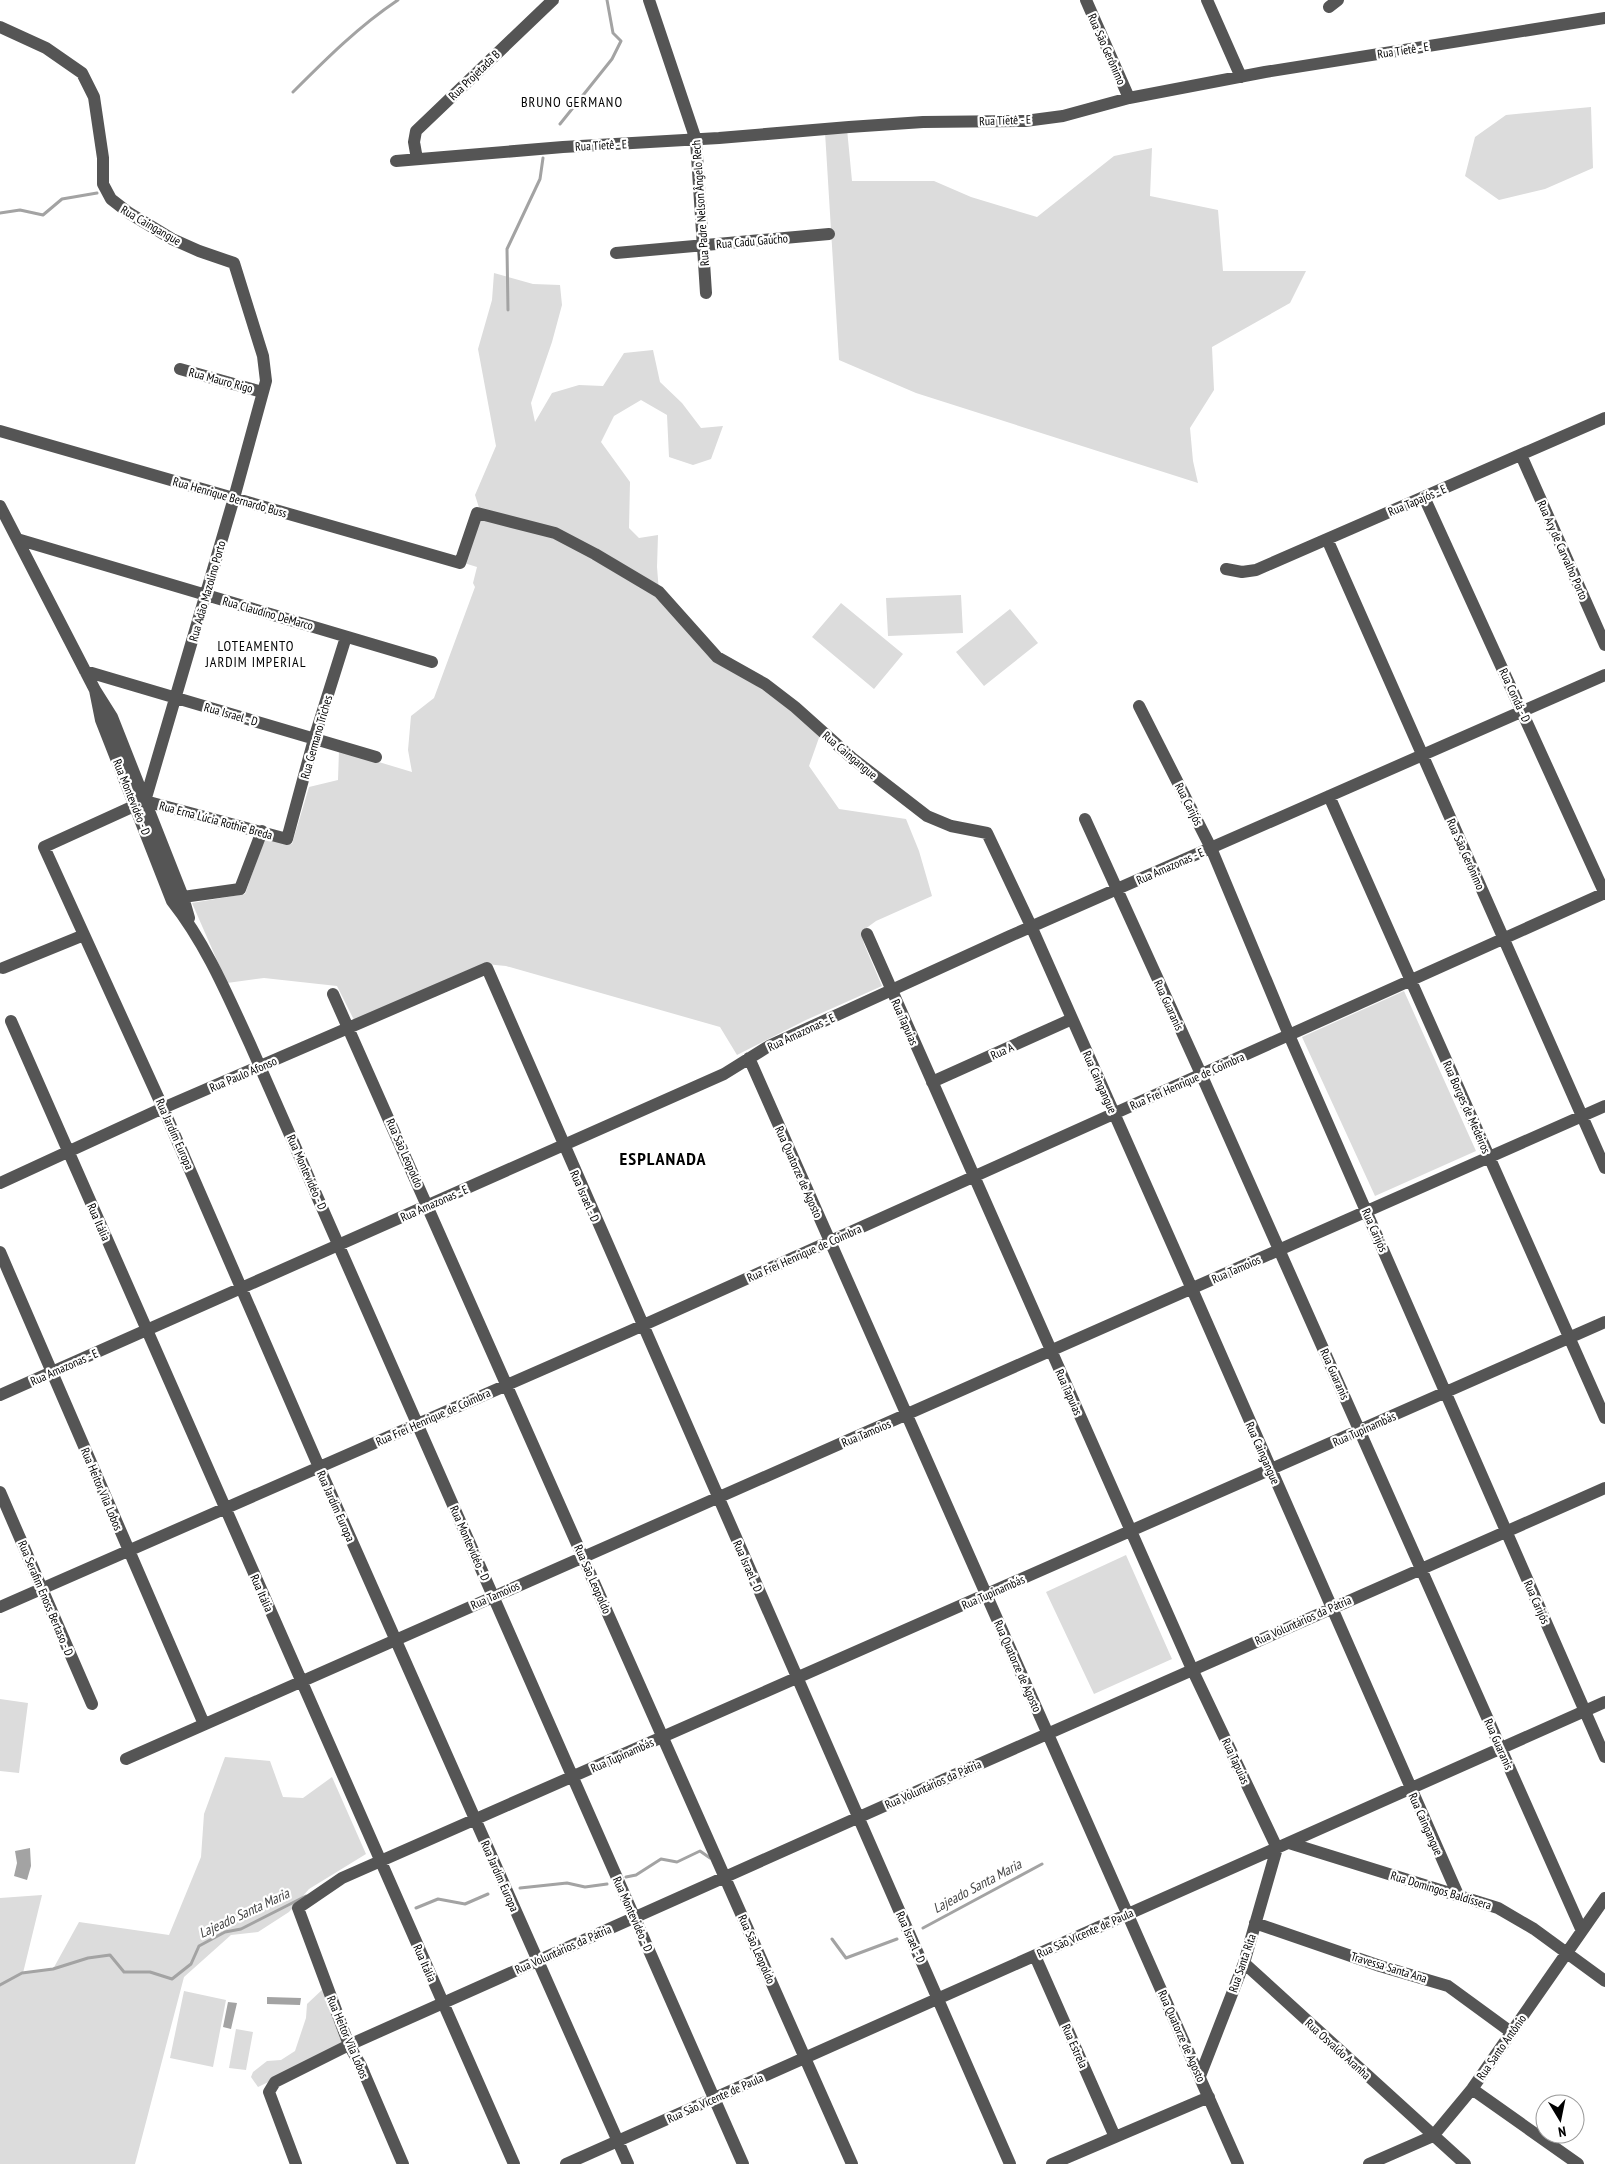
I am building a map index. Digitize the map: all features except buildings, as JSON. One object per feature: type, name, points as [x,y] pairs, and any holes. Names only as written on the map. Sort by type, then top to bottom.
[{"type":"street","name":"Rua Projetada B","points":[[417,159],[414,142],[416,131],[553,0]]},
{"type":"street","name":"Rua Padre Nelson Ângelo Rech","points":[[648,0],[696,140],[706,293]]},
{"type":"street","name":"Rua São Gerônimo","points":[[1086,0],[1129,98]]},
{"type":"street","points":[[1207,0],[1241,77]]},
{"type":"street","name":"Rua Tietê - E","points":[[396,161],[904,123],[1025,121],[1063,116],[1129,98],[1241,77],[1605,18]]},
{"type":"street","name":"Rua Caingangue","points":[[0,27],[46,48],[82,73],[94,97],[103,158],[103,184],[111,199],[129,214],[172,238],[199,251],[234,263],[263,356],[264,386]]},
{"type":"street","name":"Rua Cadu Gaúcho","points":[[616,254],[829,234]]},
{"type":"street","name":"Rua Mauro Rigo","points":[[180,369],[264,386]]},
{"type":"street","name":"Rua Adão Mazolino Porto","points":[[140,803],[175,698],[206,595],[264,386]]},
{"type":"street","name":"Rua Tapajós - E","points":[[1226,569],[1242,572],[1256,570],[1605,418]]},
{"type":"street","name":"Rua Henrique Bernardo Buss","points":[[0,431],[460,563],[477,513]]},
{"type":"street","name":"Rua Ary de Carvalho Porto","points":[[1521,455],[1605,645]]},
{"type":"street","name":"Rua Condá - D","points":[[1424,497],[1605,893]]},
{"type":"street","name":"Rua Montevidéo - D","points":[[0,506],[95,690],[112,717],[120,753],[140,803],[183,897],[191,925]]},
{"type":"street","name":"Rua Caingangue","points":[[477,513],[555,533],[595,554],[658,592],[717,657],[765,684],[795,706],[852,758],[927,816],[951,826],[987,833],[1032,926],[1458,1896]]},
{"type":"street","name":"Rua Claudino DeMarco","points":[[17,539],[432,662]]},
{"type":"street","name":"Rua São Gerônimo","points":[[1327,539],[1605,1168]]},
{"type":"street","name":"Rua Germano Triches","points":[[287,839],[314,739],[346,637]]},
{"type":"street","name":"Rua Israel - D","points":[[85,671],[376,757]]},
{"type":"street","name":"Rua Amazonas - E","points":[[0,1395],[724,1074],[769,1046],[1032,926],[1605,675]]},
{"type":"street","name":"Rua Carijós","points":[[1139,706],[1210,848],[1289,1035],[1605,1757]]},
{"type":"street","name":"Rua Borges de Medeiros","points":[[1329,796],[1605,1418]]},
{"type":"street","name":"Rua Montevidéo - D","points":[[140,803],[172,901],[191,925],[218,974],[260,1066],[743,2164]]},
{"type":"street","name":"Rua Erna Lúcia Rothie Breda","points":[[140,803],[287,839]]},
{"type":"street","name":"Rua Jardim Europa","points":[[140,803],[44,847],[164,1108],[395,1640],[628,2164]]},
{"type":"street","name":"Rua Guaranis","points":[[1085,819],[1280,1250],[1582,1931]]},
{"type":"street","points":[[183,897],[240,889],[262,832]]},
{"type":"street","name":"Rua Frei Henrique de Coimbra","points":[[0,1607],[642,1325],[1605,893]]},
{"type":"street","name":"Rua Tapuias","points":[[866,934],[1192,1669],[1283,1846]]},
{"type":"street","points":[[3,968],[84,935]]},
{"type":"street","name":"Rua Israel - D","points":[[487,968],[1010,2164]]},
{"type":"street","name":"Rua Paulo Afonso","points":[[0,1183],[164,1108],[487,968]]},
{"type":"street","name":"Rua São Leopoldo","points":[[333,994],[584,1556],[852,2164]]},
{"type":"street","name":"Rua A","points":[[932,1082],[1072,1019]]},
{"type":"street","name":"Rua Itália","points":[[11,1021],[514,2164]]},
{"type":"street","name":"Rua Quatorze de Agosto","points":[[749,1058],[1238,2164]]},
{"type":"street","name":"Rua Tamoios","points":[[126,1759],[717,1496],[907,1416],[1605,1106]]},
{"type":"street","name":"Rua Heitor Vila Lobos","points":[[0,1252],[204,1724]]},
{"type":"street","name":"Rua Tupinambás","points":[[298,1908],[342,1878],[1605,1322]]},
{"type":"street","name":"Rua Voluntários da Pátria","points":[[296,2164],[269,2092],[275,2082],[285,2076],[858,1817],[1605,1488]]},
{"type":"street","name":"Rua Serafim Enoss Bertaso - D","points":[[0,1492],[92,1704]]},
{"type":"street","name":"Rua São Vicente de Paula","points":[[566,2164],[1605,1702]]},
{"type":"street","name":"Rua Domingos Baldissera","points":[[1283,1846],[1498,1908],[1534,1929],[1605,1981]]},
{"type":"street","name":"Rua Santa Rita","points":[[1200,2076],[1244,1963],[1255,1923],[1283,1846]]},
{"type":"street","name":"Rua Santo Antônio","points":[[1369,2164],[1433,2136],[1472,2088],[1605,1898]]},
{"type":"street","name":"Rua Heitor Vila Lobos","points":[[298,1908],[349,2046],[361,2066],[402,2164]]},
{"type":"street","name":"Travessa Santa Ana","points":[[1255,1923],[1380,1966],[1448,1986],[1511,2032]]},
{"type":"street","name":"Rua Estrela","points":[[1035,1956],[1115,2137]]},
{"type":"street","name":"Rua Osvaldo Aranha","points":[[1244,1963],[1465,2164]]},
{"type":"street","points":[[1472,2088],[1578,2164]]},
{"type":"street","points":[[1052,2164],[1209,2097]]},
{"type":"shaded area","points":[[1591,107],[1593,168],[1545,189],[1499,200],[1465,176],[1475,137],[1506,115]]},
{"type":"shaded area","points":[[847,129],[852,181],[934,181],[971,197],[1037,217],[1114,156],[1152,148],[1150,196],[1218,210],[1223,271],[1306,271],[1290,303],[1212,347],[1214,390],[1190,428],[1193,461],[1198,483],[916,393],[839,360],[825,132]]},
{"type":"shaded area","points":[[494,273],[533,284],[560,285],[562,305],[552,342],[531,403],[535,422],[552,393],[579,385],[603,386],[624,353],[653,350],[660,382],[682,403],[701,428],[723,426],[711,459],[693,465],[669,457],[667,415],[641,400],[614,416],[601,442],[630,482],[629,528],[639,538],[658,535],[657,567],[659,592],[717,657],[821,732],[809,766],[839,809],[906,819],[919,851],[932,896],[876,921],[861,932],[864,944],[882,986],[806,1020],[737,1055],[720,1027],[506,966],[485,964],[354,1020],[337,986],[264,978],[227,983],[192,903],[245,894],[265,837],[292,844],[309,787],[338,780],[339,750],[412,772],[408,750],[411,716],[434,698],[475,587],[473,583],[477,567],[464,563],[481,514],[475,495],[496,446],[478,349],[492,300]]},
{"type":"shaded area","points":[[961,595],[963,633],[888,636],[886,598]]},
{"type":"shaded area","points":[[841,603],[903,654],[874,689],[812,637]]},
{"type":"shaded area","points":[[1010,609],[1038,643],[984,686],[956,652]]},
{"type":"shaded area","points":[[1404,991],[1476,1151],[1375,1196],[1302,1037]]},
{"type":"shaded area","points":[[1126,1555],[1172,1659],[1094,1694],[1046,1592]]},
{"type":"shaded area","points":[[0,1699],[28,1703],[19,1773],[0,1771]]},
{"type":"shaded area","points":[[225,1757],[270,1761],[283,1797],[303,1798],[332,1777],[366,1854],[309,1889],[289,1912],[258,1932],[231,1935],[184,1977],[135,2164],[0,2164],[0,1898],[42,1895],[23,1973],[53,1969],[79,1922],[169,1935],[201,1857],[204,1814]]},
{"type":"shaded area","points":[[30,1848],[31,1866],[27,1880],[14,1876],[17,1863],[15,1851]]},
{"type":"shaded area","points":[[324,1988],[346,2045],[258,2087],[251,2077],[253,2072],[267,2061],[281,2060],[295,2051],[306,2018],[307,2004]]},
{"type":"shaded area","points":[[184,1991],[226,2000],[213,2067],[170,2058]]},
{"type":"shaded area","points":[[267,1997],[301,1998],[300,2005],[267,2004]]},
{"type":"shaded area","points":[[228,2002],[237,2003],[231,2029],[223,2027]]},
{"type":"shaded area","points":[[236,2029],[253,2032],[246,2070],[229,2068]]},
{"type":"waterway","points":[[293,92],[356,32],[398,0]]},
{"type":"waterway","points":[[560,124],[612,59],[621,41],[613,33],[607,0]]},
{"type":"waterway","points":[[508,310],[507,249],[540,179],[543,158]]},
{"type":"waterway","points":[[0,213],[20,210],[43,215],[62,199],[97,193]]},
{"type":"waterway","name":"Lajeado Santa Maria","points":[[626,1877],[636,1875],[661,1859],[677,1862],[700,1851],[710,1858]]},
{"type":"waterway","name":"Lajeado Santa Maria","points":[[923,1928],[1042,1864]]},
{"type":"waterway","name":"Lajeado Santa Maria","points":[[520,1888],[567,1883],[585,1887],[607,1884]]},
{"type":"waterway","name":"Lajeado Santa Maria","points":[[416,1908],[438,1899],[465,1904],[488,1894]]},
{"type":"waterway","name":"Lajeado Santa Maria","points":[[0,1985],[22,1973],[53,1969],[88,1958],[110,1955],[124,1972],[150,1972],[172,1979],[191,1964],[199,1946],[225,1932],[241,1929],[306,1896]]},
{"type":"waterway","name":"Lajeado Santa Maria","points":[[832,1939],[846,1958],[897,1939]]},
{"type":"district","name":"BRUNO GERMANO","points":[[572,102]]},
{"type":"district","name":"LOTEAMENTO JARDIM IMPERIAL","points":[[256,654]]},
{"type":"district","name":"ESPLANADA","points":[[663,1158]]}]
